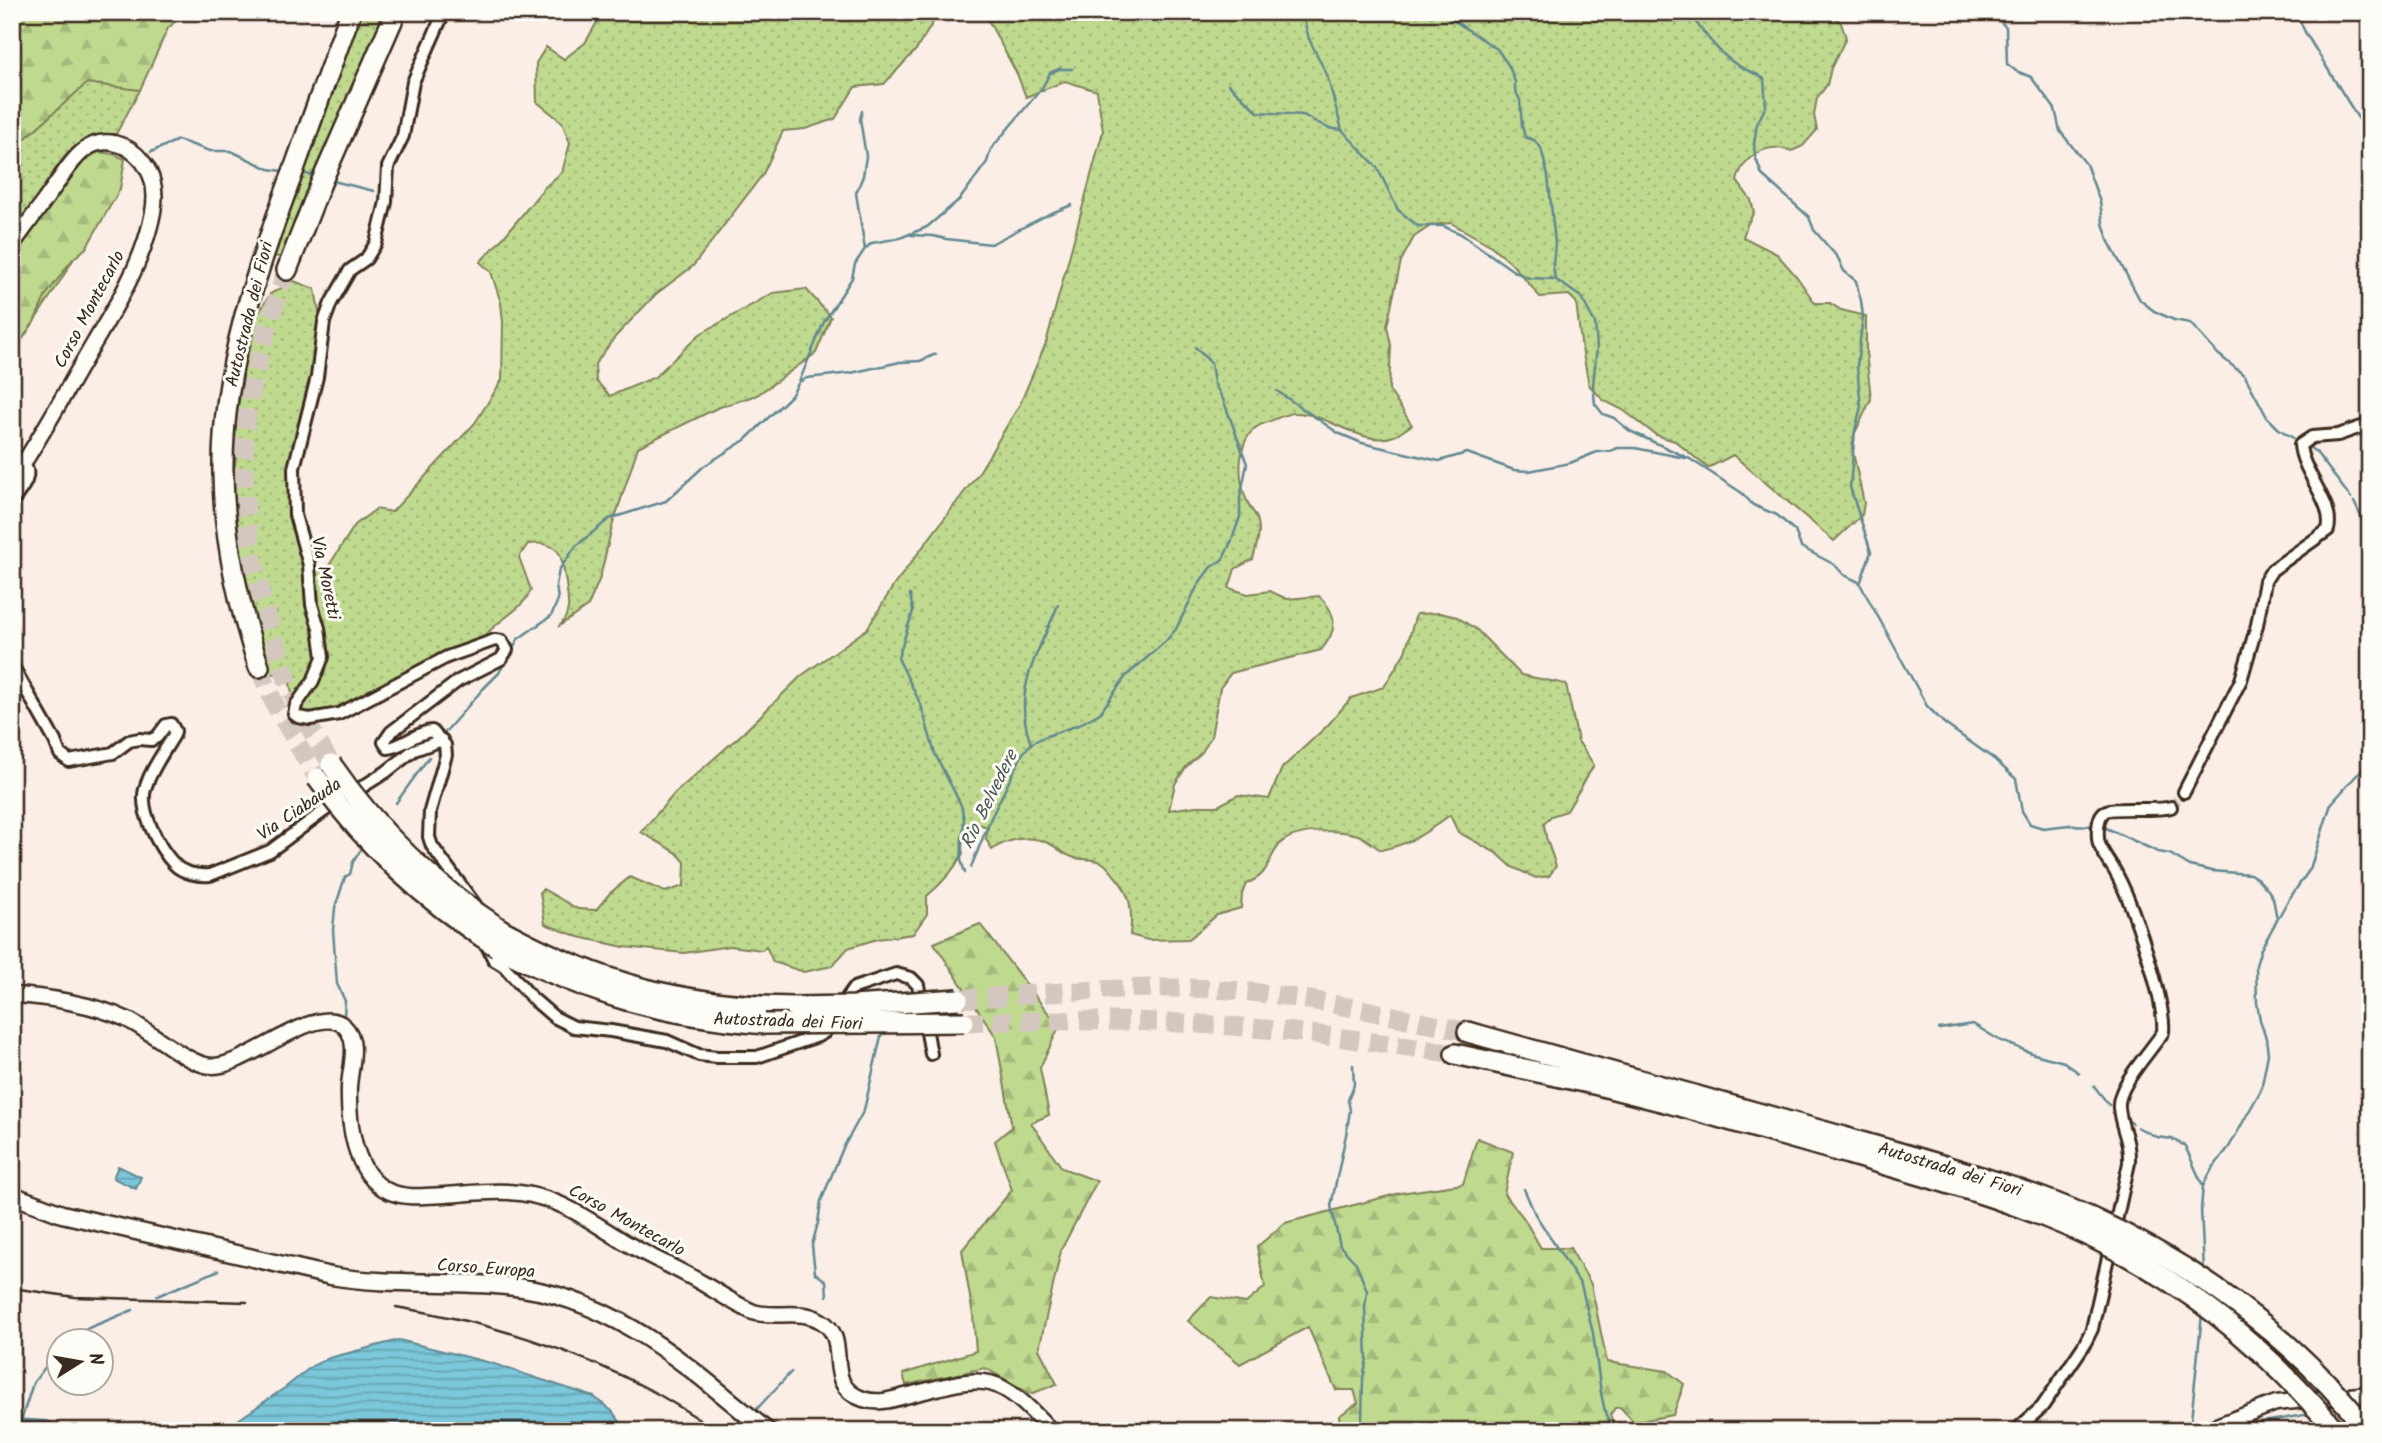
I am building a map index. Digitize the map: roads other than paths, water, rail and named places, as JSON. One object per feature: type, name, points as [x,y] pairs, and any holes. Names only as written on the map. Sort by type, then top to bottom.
[{"type":"highway","name":"Autostrada dei Fiori","points":[[259,667],[238,601],[225,516],[224,430],[230,386],[245,316],[266,242],[351,12]]},
{"type":"highway","name":"Autostrada dei Fiori","points":[[287,270],[321,183],[396,12]]},
{"type":"highway","name":"Autostrada dei Fiori","points":[[324,771],[361,835],[406,879],[437,905],[570,982],[634,1004],[691,1016],[765,1024],[964,1023]]},
{"type":"highway","name":"Autostrada dei Fiori","points":[[499,939],[628,985],[702,1001],[762,1007],[795,1007],[958,999]]},
{"type":"highway","name":"Autostrada dei Fiori","points":[[1468,1032],[1842,1144],[2053,1220],[2097,1240],[2182,1289],[2254,1346],[2289,1378],[2336,1431]]},
{"type":"highway","name":"Autostrada dei Fiori","points":[[1455,1054],[1842,1144],[2032,1194],[2087,1216],[2135,1240],[2206,1283],[2277,1337],[2316,1373],[2368,1431]]},
{"type":"main road","name":"Corso Montecarlo","points":[[12,245],[82,151],[98,143],[115,143],[134,152],[153,180],[154,210],[129,282],[12,481]]},
{"type":"main road","name":"Corso Montecarlo","points":[[12,995],[45,998],[113,1014],[140,1026],[196,1063],[211,1066],[229,1064],[308,1024],[326,1020],[337,1021],[348,1031],[353,1045],[349,1100],[357,1150],[367,1172],[385,1189],[402,1195],[416,1196],[510,1191],[550,1200],[753,1312],[769,1316],[808,1316],[824,1322],[836,1339],[839,1376],[848,1390],[857,1396],[873,1401],[887,1400],[958,1382],[983,1381],[1011,1392],[1051,1431]]},
{"type":"main road","name":"Corso Europa","points":[[12,1195],[62,1214],[348,1279],[529,1288],[583,1303],[640,1332],[767,1431]]},
{"type":"main road","points":[[2203,1431],[2276,1403],[2370,1394]]},
{"type":"street","name":"Via Moretti","points":[[442,740],[432,731],[428,731],[393,747],[388,748],[384,742],[391,732],[458,681],[501,659],[507,650],[502,641],[495,640],[447,657],[339,714],[310,719],[295,715],[296,705],[313,681],[323,657],[312,605],[309,565],[295,515],[294,468],[317,377],[324,321],[350,270],[366,258],[376,243],[386,202],[388,167],[403,136],[413,82],[444,12]]},
{"type":"street","points":[[2184,792],[2241,680],[2257,625],[2264,581],[2272,570],[2328,530],[2328,509],[2315,487],[2300,445],[2312,437],[2338,435],[2370,424]]},
{"type":"street","points":[[12,502],[29,477],[24,464]]},
{"type":"street","name":"Via Ciabauda","points":[[12,665],[60,754],[69,761],[113,753],[129,741],[151,740],[157,737],[166,725],[171,724],[174,735],[145,786],[143,799],[150,825],[174,865],[200,876],[210,875],[270,851],[414,750],[442,740]]},
{"type":"street","points":[[442,740],[446,755],[430,811],[429,837],[432,846],[476,906],[489,954],[504,966],[532,998],[563,1023],[667,1041],[699,1055],[757,1057],[825,1032],[854,988],[896,974],[911,978],[918,985],[931,1054]]},
{"type":"street","points":[[2015,1431],[2042,1407],[2092,1329],[2129,1163],[2129,1147],[2119,1109],[2119,1095],[2163,1032],[2160,1000],[2131,908],[2118,876],[2099,843],[2097,835],[2101,816],[2108,810],[2117,808],[2133,811],[2171,807]]},
{"type":"water","points":[[118,1166],[141,1177],[136,1189],[113,1178]]},
{"type":"water","points":[[399,1340],[491,1363],[594,1397],[612,1411],[627,1431],[222,1431],[312,1366],[329,1358]]},
{"type":"water","points":[[12,1421],[47,1421],[69,1431],[12,1431]]},
{"type":"waterway","points":[[1302,12],[1309,39],[1327,75],[1342,130],[1377,167],[1398,210],[1418,226],[1443,226],[1461,234],[1515,272],[1529,278],[1555,279],[1581,297],[1595,323],[1597,347],[1593,385],[1595,404],[1603,414],[1614,418],[1630,431],[1690,459],[1742,493],[1753,505],[1777,515],[1795,531],[1801,547],[1835,565],[1844,575],[1859,582],[1927,706],[1945,724],[1994,759],[2016,779],[2022,811],[2030,824],[2043,828],[2095,826]]},
{"type":"waterway","points":[[1441,12],[1497,49],[1509,66],[1520,100],[1525,137],[1534,140],[1541,148],[1548,176],[1555,243],[1555,279]]},
{"type":"waterway","points":[[1688,12],[1724,55],[1764,79],[1766,106],[1757,124],[1754,144],[1762,175],[1809,217],[1814,230],[1838,258],[1844,271],[1856,281],[1863,316],[1857,366],[1861,407],[1855,430],[1850,487],[1871,552],[1860,584]]},
{"type":"waterway","points":[[1990,12],[2006,27],[2007,64],[2031,77],[2055,109],[2060,131],[2086,164],[2100,202],[2109,242],[2140,300],[2154,311],[2174,320],[2190,323],[2218,354],[2245,376],[2267,417],[2279,429],[2298,441]]},
{"type":"waterway","points":[[2296,12],[2305,32],[2358,118],[2370,132]]},
{"type":"waterway","points":[[446,731],[499,673],[518,639],[551,616],[558,600],[556,585],[559,570],[576,546],[609,519],[666,501],[704,466],[745,440],[791,396],[824,322],[852,278],[855,264],[865,249],[872,243],[900,238],[927,227],[960,199],[987,162],[991,149],[1042,88],[1050,73],[1059,69],[1072,69]]},
{"type":"waterway","points":[[1228,84],[1258,112],[1303,115],[1328,128],[1342,130]]},
{"type":"waterway","points":[[862,111],[860,119],[866,156],[863,176],[856,193],[865,249]]},
{"type":"waterway","points":[[151,152],[178,140],[210,151],[231,151],[269,169],[282,171]]},
{"type":"waterway","points":[[301,173],[315,176]]},
{"type":"waterway","points":[[333,181],[374,191]]},
{"type":"waterway","points":[[911,235],[991,244],[1072,205]]},
{"type":"waterway","name":"Rio Belvedere","points":[[971,867],[991,818],[1023,753],[1032,743],[1100,713],[1126,676],[1176,629],[1199,583],[1211,567],[1223,559],[1231,542],[1240,517],[1240,498],[1247,464],[1223,399],[1214,383],[1211,363],[1195,347]]},
{"type":"waterway","points":[[799,382],[807,378],[920,361],[936,354]]},
{"type":"waterway","points":[[1277,391],[1338,433],[1362,443],[1439,461],[1467,453],[1514,470],[1529,471],[1570,463],[1597,452],[1618,448],[1635,448],[1685,458]]},
{"type":"waterway","points":[[2307,446],[2316,452],[2351,498]]},
{"type":"waterway","points":[[2354,502],[2370,541]]},
{"type":"waterway","points":[[910,595],[913,611],[898,658],[921,705],[935,754],[961,805],[964,820],[961,860],[965,873]]},
{"type":"waterway","points":[[1031,744],[1024,706],[1025,689],[1035,656],[1058,605]]},
{"type":"waterway","points":[[396,803],[429,757]]},
{"type":"waterway","points":[[2204,1270],[2201,1209],[2203,1186],[2261,1090],[2268,1054],[2257,1003],[2256,965],[2261,949],[2287,902],[2310,869],[2331,804],[2370,760]]},
{"type":"waterway","points":[[2102,826],[2158,852],[2170,854],[2190,866],[2250,874],[2258,879],[2273,898],[2277,919]]},
{"type":"waterway","points":[[344,1015],[345,1001],[337,984],[333,930],[335,908],[345,877],[350,874],[360,851]]},
{"type":"waterway","points":[[1939,1029],[1973,1024],[1999,1040],[2064,1062],[2079,1073]]},
{"type":"waterway","name":"Rio Belvedere","points":[[827,1296],[826,1281],[815,1273],[812,1245],[821,1201],[843,1148],[864,1110],[882,1032]]},
{"type":"waterway","points":[[1353,1065],[1354,1085],[1348,1100],[1350,1110],[1347,1130],[1331,1206],[1340,1246],[1356,1263],[1367,1291],[1367,1359],[1363,1379],[1362,1421],[1357,1431]]},
{"type":"waterway","points":[[2094,1086],[2109,1105]]},
{"type":"waterway","points":[[2125,1119],[2132,1123]]},
{"type":"waterway","points":[[2137,1127],[2185,1146],[2203,1186]]},
{"type":"waterway","points":[[1524,1189],[1535,1214],[1581,1285],[1593,1333],[1606,1416],[1614,1431]]},
{"type":"waterway","points":[[157,1296],[219,1270]]},
{"type":"waterway","points":[[88,1328],[133,1310]]},
{"type":"waterway","points":[[2190,1430],[2202,1314]]},
{"type":"waterway","points":[[21,1421],[33,1383],[46,1366]]},
{"type":"waterway","name":"Rio Belvedere","points":[[755,1411],[791,1372]]},
{"type":"waterway","points":[[2235,1431],[2246,1425],[2310,1414]]},
{"type":"waterway","name":"Rio Belvedere","points":[[729,1429],[741,1421]]},
{"type":"tunnel","points":[[287,270],[264,338],[248,408],[244,439],[245,501],[248,532],[261,594],[286,677],[303,716],[331,764]]},
{"type":"tunnel","points":[[259,667],[275,705],[317,778]]},
{"type":"tunnel","points":[[2171,807],[2184,792]]},
{"type":"tunnel","points":[[958,999],[1126,989],[1218,989],[1326,1003],[1468,1032]]},
{"type":"tunnel","points":[[964,1022],[1170,1022],[1328,1036],[1455,1054]]},
{"type":"railway","points":[[12,1288],[75,1297],[247,1302]]},
{"type":"railway","points":[[396,1307],[462,1320],[561,1350],[654,1392],[718,1431]]}]
